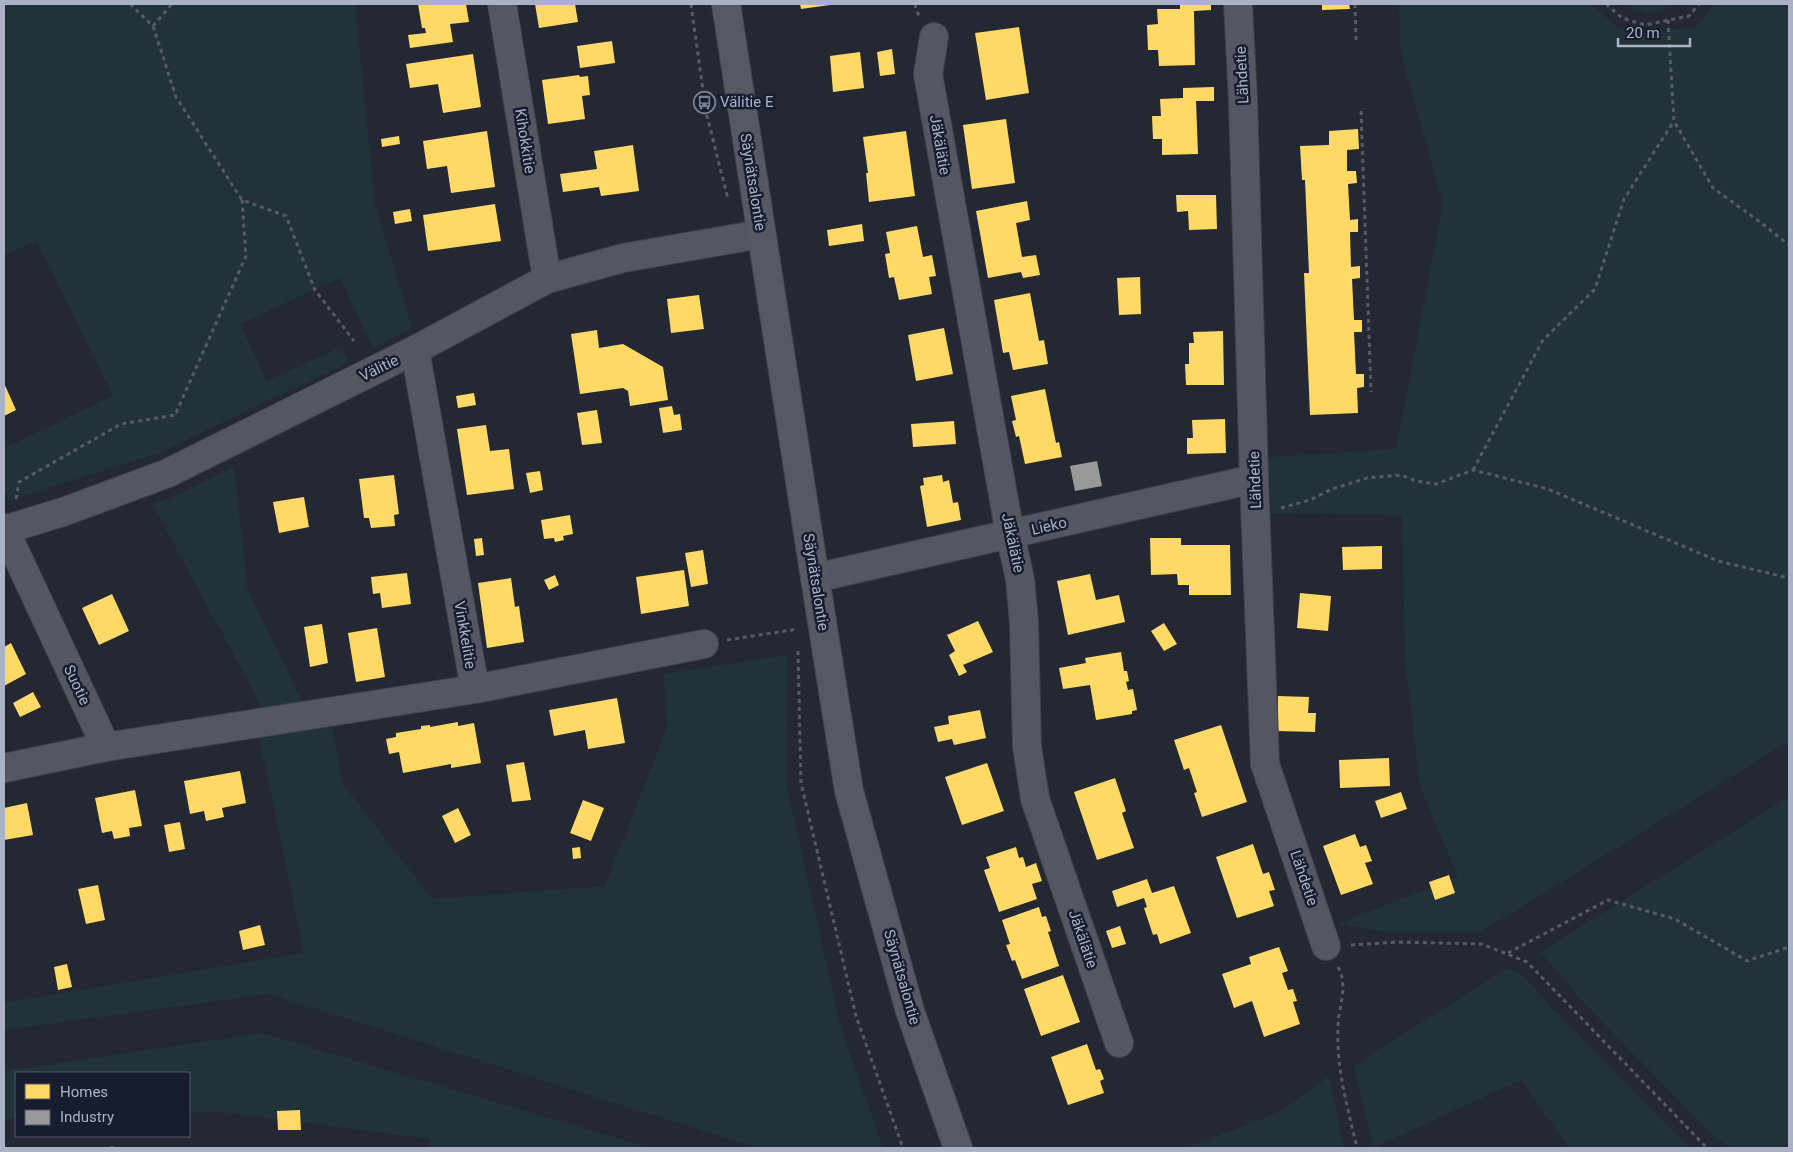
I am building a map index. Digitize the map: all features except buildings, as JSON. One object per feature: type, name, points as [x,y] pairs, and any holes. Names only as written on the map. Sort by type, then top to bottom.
[{"type":"main road","name":"Säynätsalontie","points":[[726,4],[849,791],[910,1011],[958,1148]]},
{"type":"street","name":"Kihokkitie","points":[[502,4],[547,279]]},
{"type":"street","name":"Lähdetie","points":[[1238,4],[1244,125],[1254,479],[1266,764],[1326,946]]},
{"type":"street","name":"Jäkälätie","points":[[934,37],[928,74],[1010,534],[1020,579],[1024,622],[1027,746],[1036,800],[1119,1043]]},
{"type":"street","name":"Välitie","points":[[6,524],[63,512],[168,473],[416,350],[547,279],[623,258],[761,234]]},
{"type":"street","name":"Vinkkelitie","points":[[416,350],[475,689],[704,644]]},
{"type":"street","name":"Lieko","points":[[815,578],[1254,479]]},
{"type":"street","name":"Suotie","points":[[6,524],[106,747]]},
{"type":"street","points":[[4,768],[106,747],[475,689]]},
{"type":"path","points":[[6,524],[20,482],[121,424],[175,414],[246,256],[242,200],[176,97],[152,26],[130,4]]},
{"type":"path","points":[[152,26],[172,4]]},
{"type":"path","points":[[1356,4],[1356,40]]},
{"type":"path","points":[[1606,4],[1622,18],[1645,25],[1689,16],[1699,4]]},
{"type":"path","points":[[1668,20],[1674,121],[1713,188],[1789,246]]},
{"type":"path","points":[[1361,111],[1371,392]]},
{"type":"path","points":[[1473,470],[1543,340],[1595,289],[1624,200],[1674,121]]},
{"type":"path","points":[[242,200],[286,216],[315,290],[354,341]]},
{"type":"path","points":[[1256,508],[1282,508],[1310,500],[1332,489],[1367,478],[1401,475],[1416,481],[1436,484],[1473,470],[1548,489],[1718,561],[1789,578]]},
{"type":"path","points":[[704,644],[798,629]]},
{"type":"path","points":[[1507,954],[1608,900],[1675,920],[1747,960],[1789,948]]},
{"type":"path","points":[[1357,1148],[1340,1070],[1338,1026],[1344,993],[1340,970],[1326,946],[1396,942],[1482,944],[1527,962],[1707,1148]]},
{"type":"shaded area","points":[[4,4],[355,4],[375,204],[412,328],[373,348],[340,278],[240,324],[267,381],[341,347],[349,362],[159,453],[10,500],[4,488],[4,448],[113,396],[37,241],[4,255]]},
{"type":"shaded area","points":[[1399,4],[1590,4],[1617,27],[1643,34],[1697,26],[1715,4],[1789,4],[1789,741],[1479,933],[1393,933],[1337,924],[1458,877],[1420,787],[1405,660],[1402,515],[1271,513],[1268,457],[1396,449],[1443,204],[1400,50]]},
{"type":"shaded area","points":[[1623,4],[1677,4],[1647,13]]},
{"type":"shaded area","points":[[234,467],[248,591],[303,703],[263,709],[152,504],[180,494]]},
{"type":"shaded area","points":[[787,655],[786,782],[840,1025],[883,1148],[757,1148],[269,994],[4,1030],[4,1003],[304,953],[259,737],[332,725],[343,784],[432,899],[605,886],[667,727],[663,674]]},
{"type":"shaded area","points":[[1789,797],[1789,1148],[1732,1148],[1717,1140],[1583,1002],[1540,952]]},
{"type":"shaded area","points":[[1508,968],[1521,974],[1690,1148],[1569,1148],[1521,1080],[1373,1148],[1354,1065]]},
{"type":"shaded area","points":[[262,1033],[651,1148],[429,1148],[430,1139],[221,1112],[190,1113],[190,1072],[15,1072],[15,1118],[4,1119],[4,1071]]},
{"type":"shaded area","points":[[1329,1076],[1344,1148],[1187,1148],[1281,1111]]},
{"type":"place","name":"Välitie E","points":[[704,102]]}]
